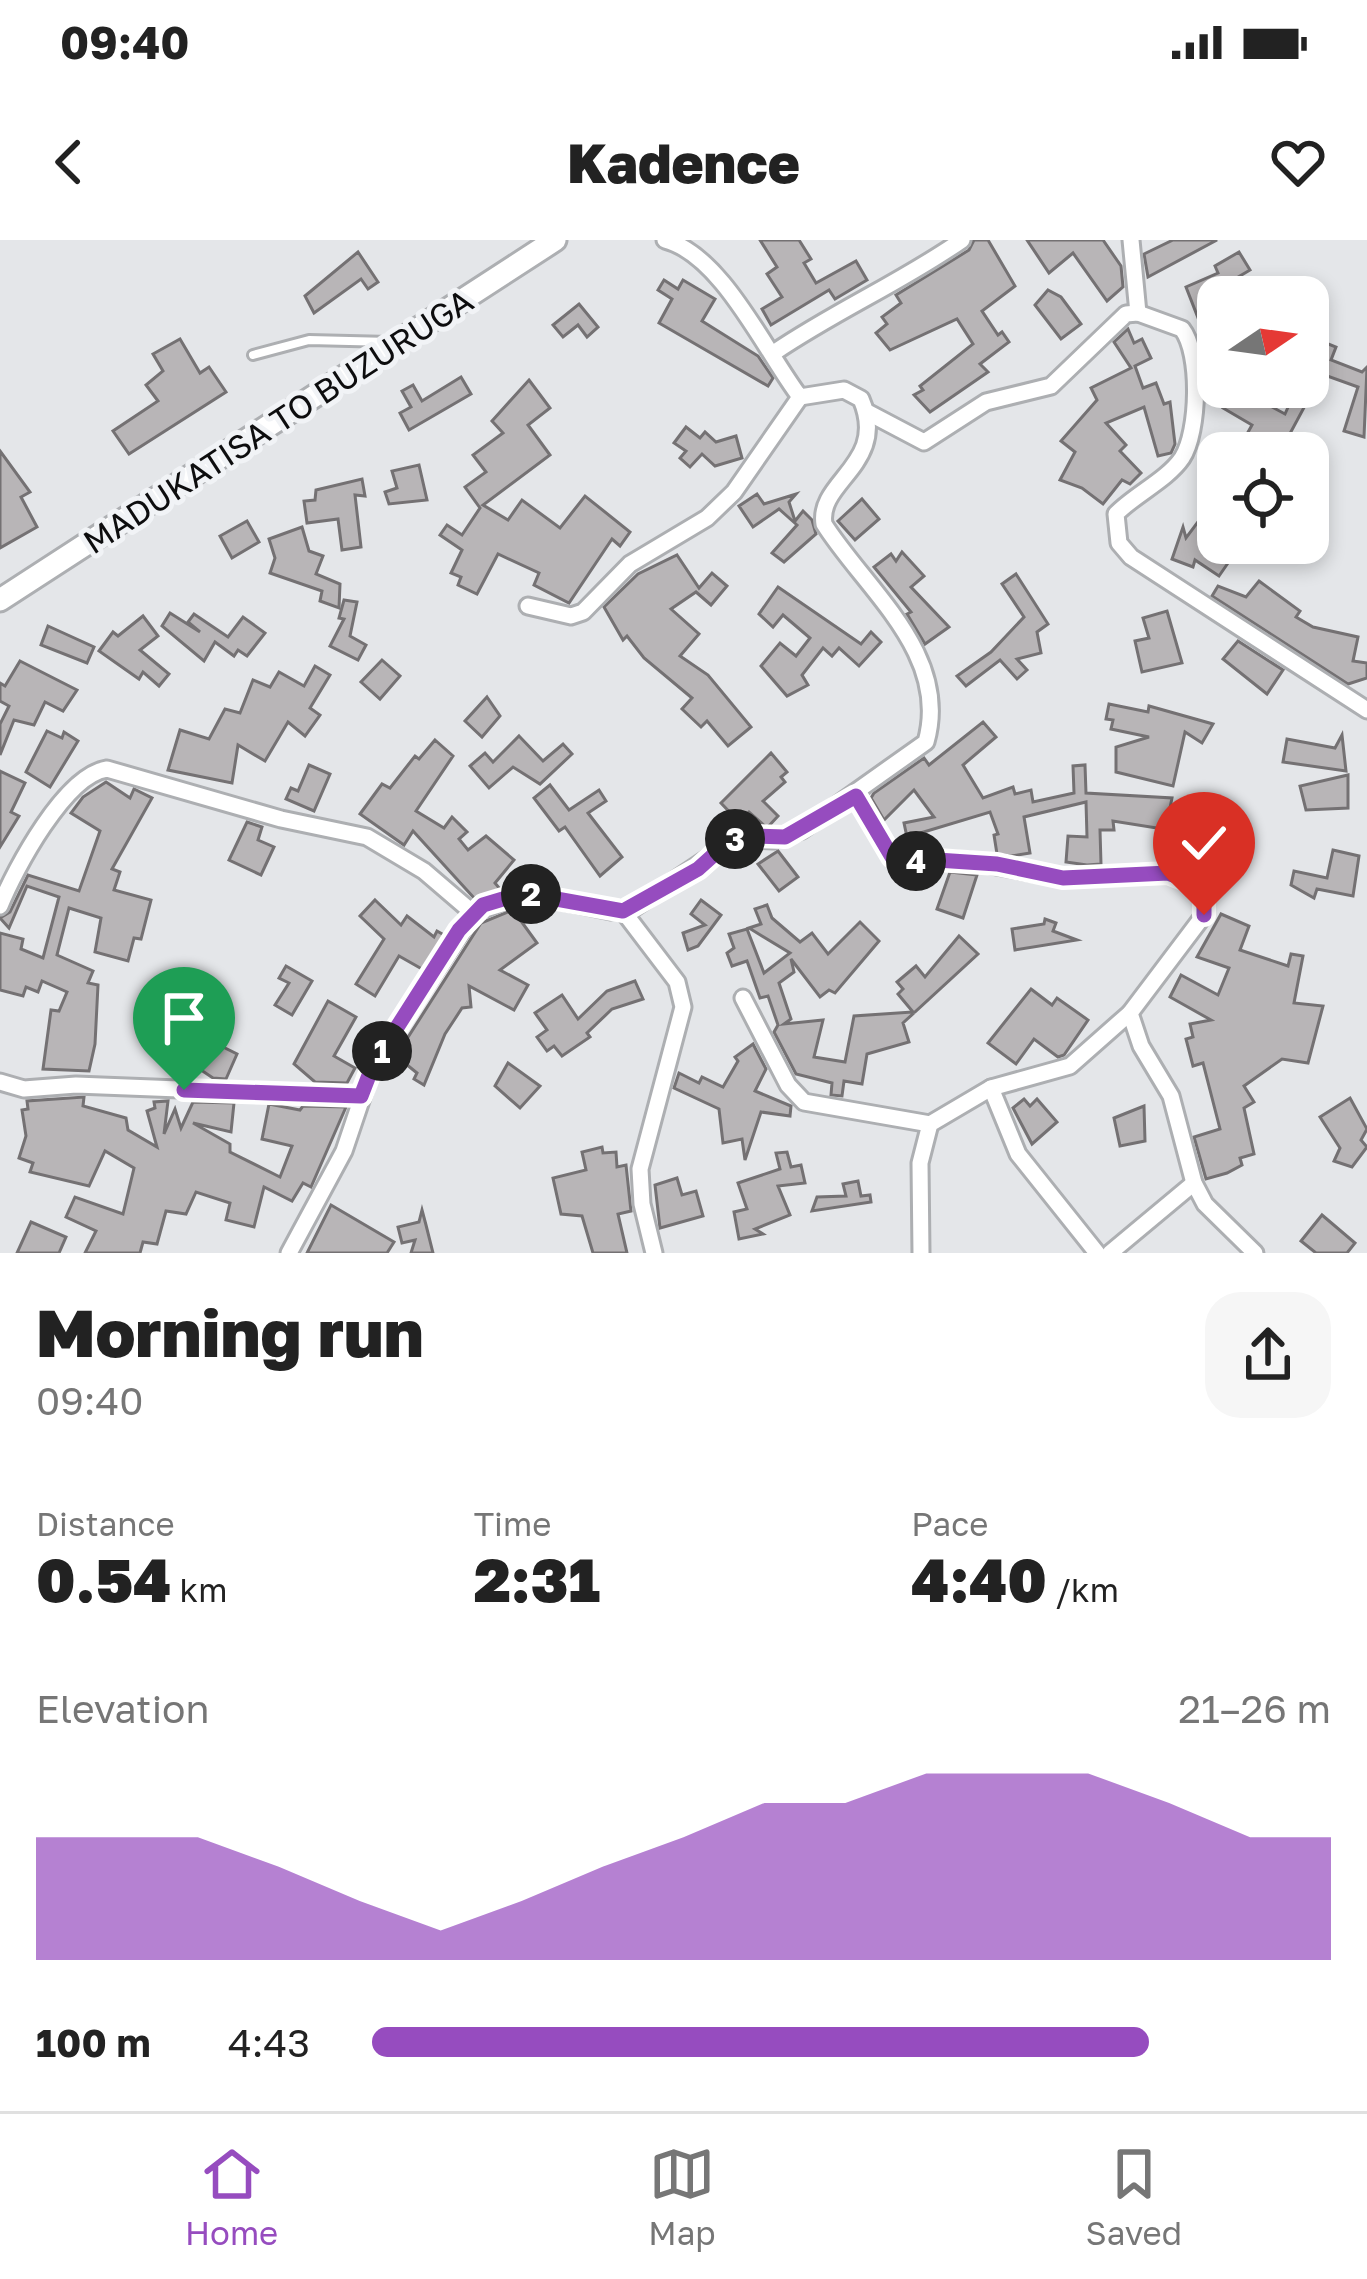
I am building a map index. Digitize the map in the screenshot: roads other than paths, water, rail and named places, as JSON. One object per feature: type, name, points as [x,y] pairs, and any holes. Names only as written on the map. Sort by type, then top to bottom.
[{"type":"main road","name":"MADUKATISA TO BUZURUGA","points":[[0,600],[555,240]]},
{"type":"street","points":[[664,240],[683,245],[706,263],[775,352],[800,397]]},
{"type":"street","points":[[775,352],[843,305],[924,267],[962,240]]},
{"type":"street","points":[[1131,240],[1138,313]]},
{"type":"street","points":[[867,412],[884,416],[908,437],[930,440],[986,402],[1051,386],[1126,314],[1138,313],[1182,329],[1192,342],[1196,375],[1184,455],[1115,514],[1119,543],[1131,556],[1367,710]]},
{"type":"street","points":[[289,1253],[344,1151],[373,1065],[472,913],[523,893],[623,911],[698,869],[728,842],[752,836],[785,837],[856,796],[926,742],[930,728],[925,674],[886,603],[824,524],[825,507],[861,462],[867,412],[861,399],[844,390],[800,397],[734,492],[707,518],[630,563],[583,612],[572,616],[528,606]]},
{"type":"street","points":[[0,906],[35,838],[84,777],[107,769],[281,819],[368,837],[424,872],[472,913]]},
{"type":"street","points":[[742,998],[788,1085],[804,1102],[930,1124],[991,1088],[1070,1066],[1130,1013],[1204,915],[1204,893],[1196,884],[1168,873],[1063,878],[969,861],[892,857],[856,796]]},
{"type":"street","points":[[623,911],[677,982],[683,1007],[640,1169],[642,1204],[654,1253]]},
{"type":"street","points":[[1130,1013],[1141,1046],[1172,1096],[1194,1183],[1205,1204],[1255,1253]]},
{"type":"street","points":[[0,1082],[24,1089],[105,1086],[361,1096]]},
{"type":"street","points":[[991,1088],[1018,1154],[1097,1253]]},
{"type":"street","points":[[921,1253],[920,1163],[930,1124]]},
{"type":"street","points":[[1110,1253],[1194,1183]]},
{"type":"lane","points":[[253,355],[309,340],[397,343]]}]
